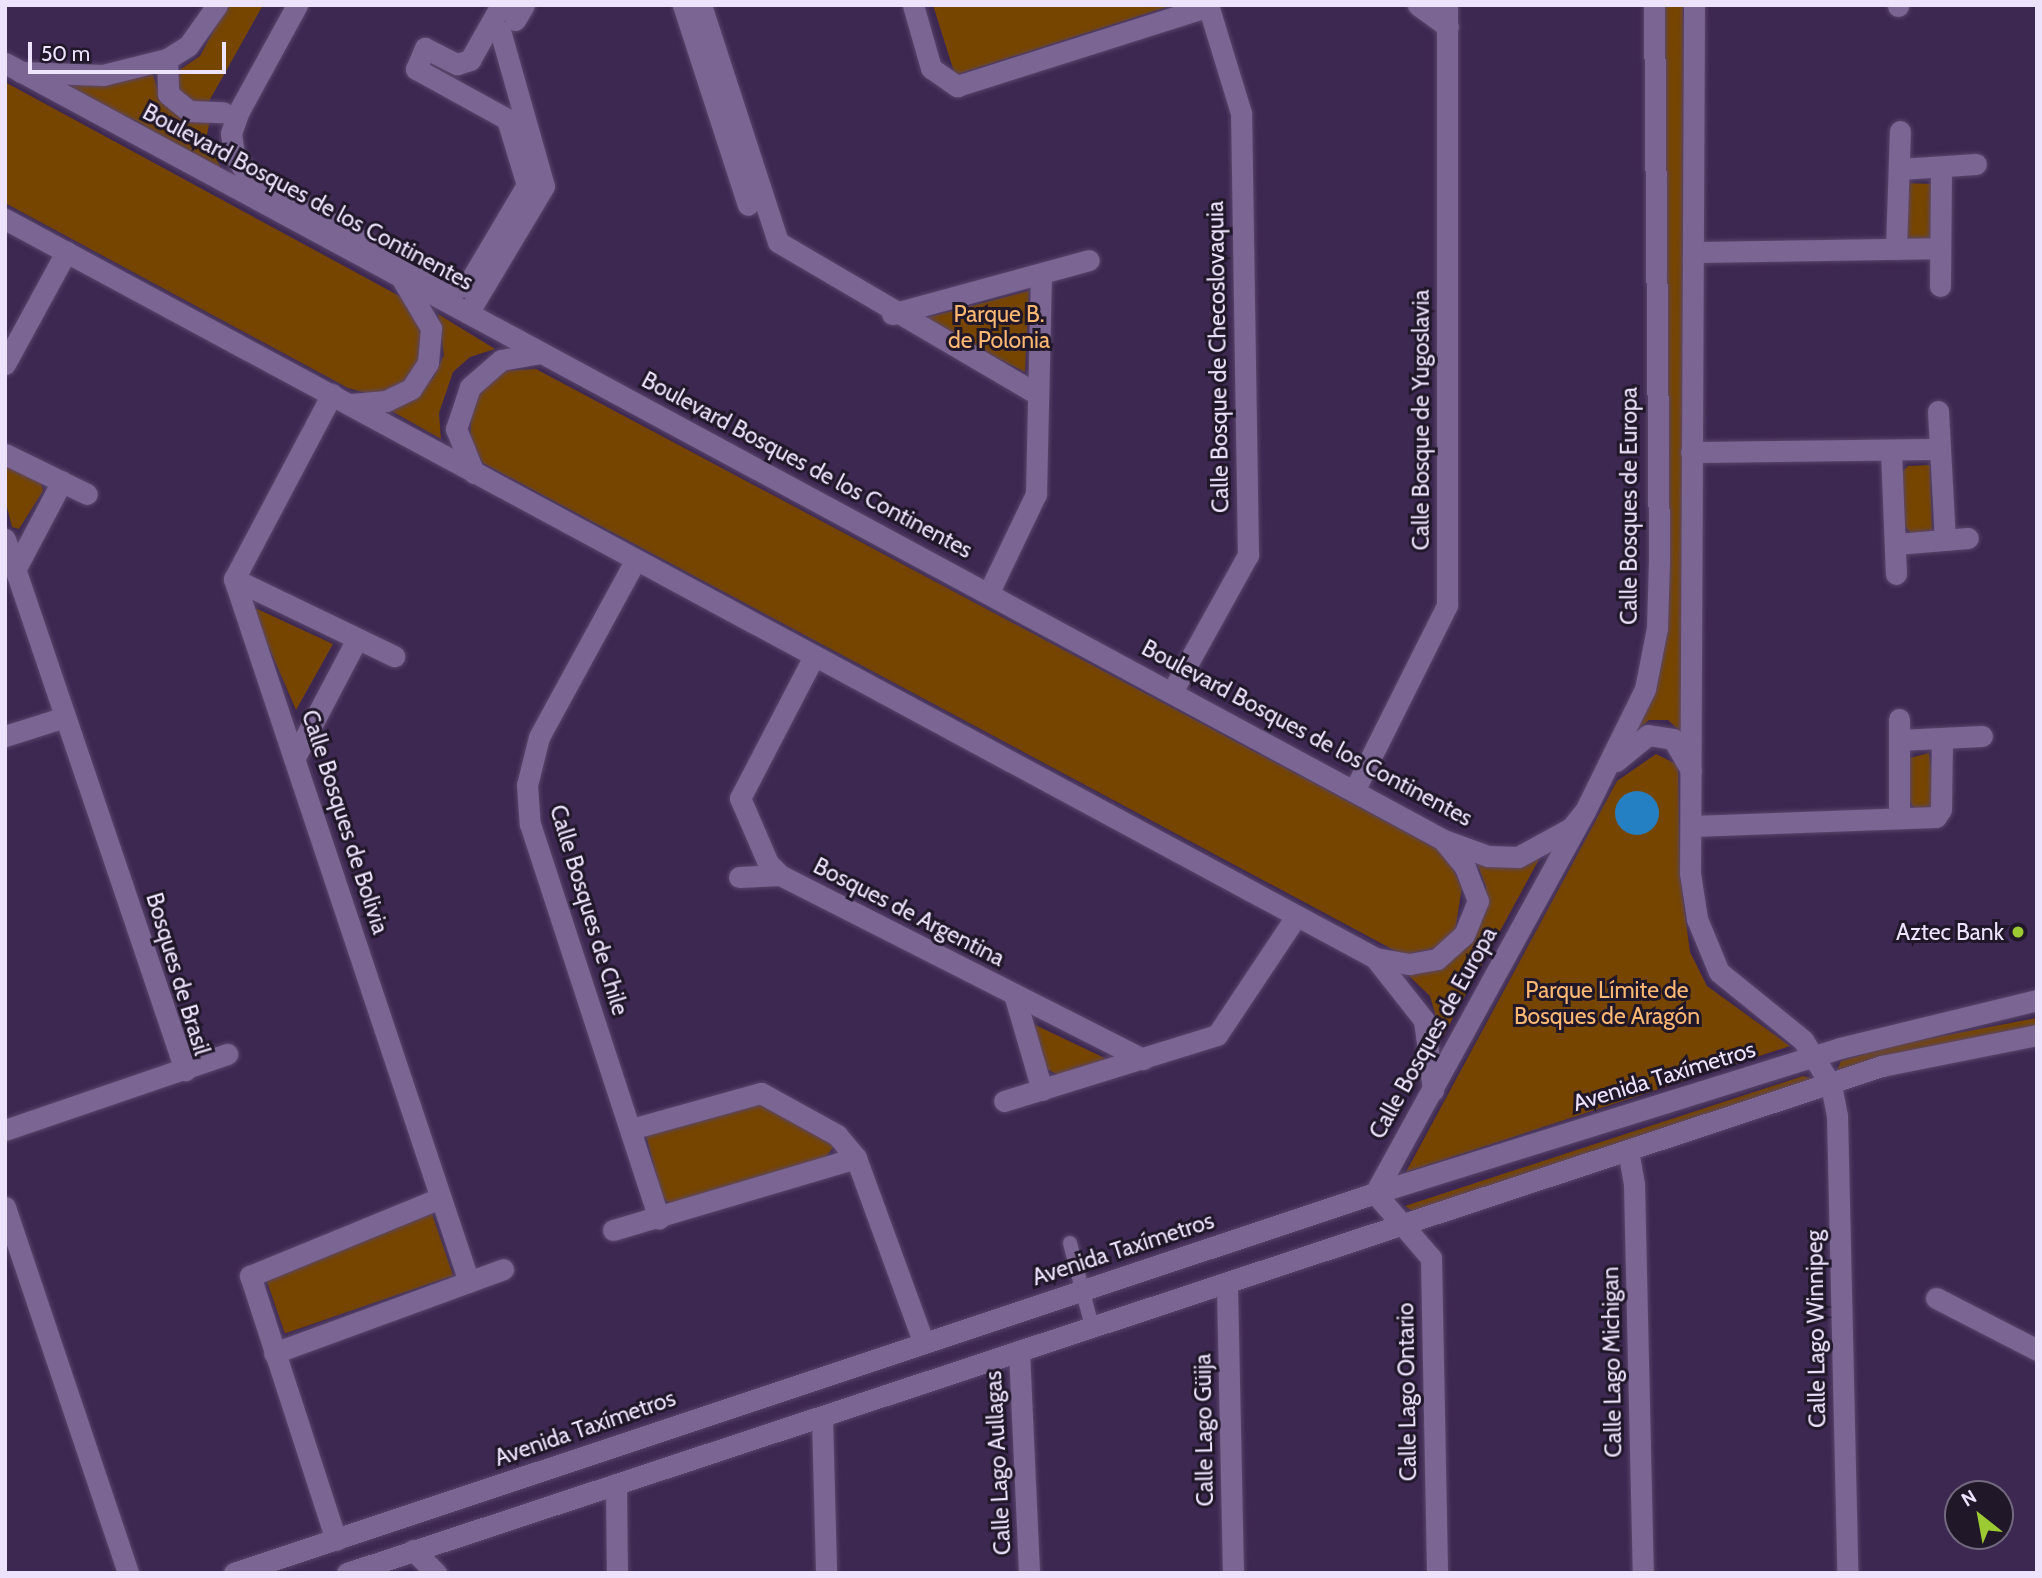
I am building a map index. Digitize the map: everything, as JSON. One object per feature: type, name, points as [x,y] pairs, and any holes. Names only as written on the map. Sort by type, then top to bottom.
[{"type":"street","points":[[13,67],[103,75],[167,59],[188,46],[217,5]]},
{"type":"street","points":[[249,196],[222,154],[217,134],[223,112],[281,5]]},
{"type":"street","points":[[297,5],[239,111],[232,133],[234,154],[247,175],[446,289],[467,286],[527,185],[507,119],[416,69],[425,48],[457,64],[470,60],[511,13]]},
{"type":"street","points":[[683,5],[748,205]]},
{"type":"street","points":[[701,5],[778,242],[892,314],[1037,394]]},
{"type":"street","name":"Calle Bosque de Checoslovaquia","points":[[914,5],[931,68],[957,86],[1208,6],[1241,113],[1248,555],[1172,692]]},
{"type":"street","points":[[1418,5],[1448,27]]},
{"type":"street","name":"Calle Bosque de Yugoslavia","points":[[1354,791],[1447,605],[1447,5]]},
{"type":"street","name":"Calle Bosques de Europa","points":[[1375,1193],[1585,811],[1645,689],[1657,628],[1654,5]]},
{"type":"street","points":[[1694,5],[1691,452],[1695,782],[1693,826],[1697,919],[1719,972],[1816,1056]]},
{"type":"street","points":[[466,85],[511,13]]},
{"type":"street","points":[[468,313],[544,186],[525,116],[511,13]]},
{"type":"street","points":[[167,59],[168,94],[189,111],[223,112]]},
{"type":"street","points":[[429,65],[525,116]]},
{"type":"street","name":"Boulevard Bosques de los Continentes","points":[[13,67],[989,592],[1444,841],[1488,856],[1518,857],[1571,828],[1585,811]]},
{"type":"street","points":[[1896,249],[1900,131]]},
{"type":"street","points":[[1900,169],[1976,163]]},
{"type":"street","points":[[1940,286],[1941,167]]},
{"type":"street","points":[[5,219],[342,399],[475,475],[1295,918],[1376,958],[1409,964],[1437,959],[1464,935],[1478,901],[1465,867],[1444,841]]},
{"type":"street","points":[[1693,252],[1940,248]]},
{"type":"street","points":[[5,364],[66,252]]},
{"type":"street","points":[[892,314],[1089,260]]},
{"type":"street","points":[[342,399],[386,401],[411,389],[428,363],[431,328],[397,273]]},
{"type":"street","points":[[989,592],[1036,494],[1041,275]]},
{"type":"street","points":[[475,475],[456,429],[470,387],[501,360],[539,352]]},
{"type":"street","points":[[342,399],[234,579],[394,656]]},
{"type":"street","points":[[1938,411],[1945,540]]},
{"type":"street","points":[[1691,452],[1939,449]]},
{"type":"street","points":[[1891,451],[1896,574]]},
{"type":"street","points":[[5,454],[87,494]]},
{"type":"street","points":[[16,568],[62,481]]},
{"type":"street","points":[[1896,544],[1968,538]]},
{"type":"street","name":"Bosques de Brasil","points":[[5,539],[185,1070],[5,1130]]},
{"type":"street","name":"Calle Bosques de Chile","points":[[635,561],[538,737],[527,785],[530,824],[659,1218]]},
{"type":"street","name":"Calle Bosques de Bolivia","points":[[234,579],[296,755],[469,1282]]},
{"type":"street","points":[[296,755],[357,639]]},
{"type":"street","name":"Bosques de Argentina","points":[[813,658],[740,798],[759,847],[780,875],[1143,1059]]},
{"type":"street","points":[[5,736],[65,717]]},
{"type":"street","points":[[1899,818],[1899,730],[1942,740],[1982,736]]},
{"type":"street","points":[[1605,773],[1628,747],[1648,736],[1678,744],[1695,782]]},
{"type":"street","points":[[1693,826],[1939,815],[1942,740]]},
{"type":"street","name":"Bosques de Argentina","points":[[738,877],[780,875]]},
{"type":"street","points":[[1004,1101],[1143,1059],[1220,1032],[1295,918]]},
{"type":"street","points":[[1376,958],[1411,995],[1424,1020],[1433,1090]]},
{"type":"street","name":"Bosques de Argentina","points":[[1013,995],[1042,1090]]},
{"type":"street","name":"Avenida Taxímetros","points":[[234,1573],[923,1341],[1375,1193],[1816,1056],[2037,1000]]},
{"type":"street","points":[[347,1573],[1092,1326],[1227,1287],[1401,1223],[1831,1085],[1938,1051],[2037,1035]]},
{"type":"street","points":[[185,1070],[227,1054]]},
{"type":"street","name":"Calle Lago Winnipeg","points":[[1816,1056],[1831,1085],[1837,1115],[1847,1573]]},
{"type":"street","points":[[631,1129],[761,1093],[837,1135],[856,1158],[923,1341]]},
{"type":"street","name":"Calle Lago Michigan","points":[[1628,1150],[1634,1184],[1643,1573]]},
{"type":"street","points":[[613,1230],[856,1158]]},
{"type":"street","points":[[1375,1193],[1401,1223]]},
{"type":"street","points":[[336,1540],[274,1353],[252,1273],[440,1198]]},
{"type":"street","points":[[5,1207],[128,1573]]},
{"type":"street","name":"Calle Lago Ontario","points":[[1401,1223],[1431,1258],[1437,1573]]},
{"type":"street","points":[[274,1353],[503,1269]]},
{"type":"street","name":"Calle Lago Güija","points":[[1227,1287],[1233,1573]]},
{"type":"street","points":[[1937,1298],[2037,1350]]},
{"type":"street","name":"Calle Lago Aullagas","points":[[1019,1351],[1029,1573]]},
{"type":"street","points":[[822,1417],[826,1573]]},
{"type":"street","points":[[688,1421],[699,1458]]},
{"type":"street","points":[[616,1484],[617,1573]]},
{"type":"street","points":[[413,1550],[414,1573]]},
{"type":"street","points":[[413,1550],[436,1573]]},
{"type":"lane","points":[[1070,1243],[1092,1326]]},
{"type":"green space","points":[[227,5],[263,5],[208,103],[197,105],[177,91],[175,73],[200,56]]},
{"type":"green space","points":[[933,5],[1173,5],[955,75]]},
{"type":"green space","points":[[1664,5],[1683,5],[1682,733],[1668,720],[1649,720],[1628,738],[1657,685],[1667,622]]},
{"type":"green space","points":[[152,72],[160,97],[181,116],[210,120],[206,139],[224,174],[138,122],[43,77]]},
{"type":"green space","points":[[5,82],[403,298],[422,327],[423,360],[409,383],[377,396],[348,388],[5,203]]},
{"type":"green space","points":[[1906,183],[1932,184],[1930,245],[1904,244]]},
{"type":"green space","name":"Parque B. de Polonia","points":[[1029,291],[1025,372],[921,319]]},
{"type":"green space","points":[[438,314],[495,349],[470,357],[453,372],[439,413],[441,439],[381,405],[415,397],[433,378],[444,355]]},
{"type":"green space","points":[[536,369],[1445,853],[1462,887],[1455,931],[1440,947],[1403,955],[483,463],[470,440],[472,403],[499,371]]},
{"type":"green space","points":[[5,460],[40,477],[43,491],[19,529],[12,527],[5,499]]},
{"type":"green space","points":[[1930,465],[1932,530],[1911,533],[1899,520],[1896,478],[1908,466]]},
{"type":"green space","points":[[251,606],[333,644],[296,710]]},
{"type":"green space","points":[[1929,753],[1935,794],[1929,810],[1916,811],[1908,798],[1906,759]]},
{"type":"green space","name":"Parque Límite de Bosques de Aragón","points":[[1656,754],[1678,765],[1680,877],[1690,952],[1707,986],[1790,1046],[1406,1172],[1617,781]]},
{"type":"green space","points":[[1543,852],[1442,1038],[1430,996],[1407,974],[1440,969],[1460,952],[1482,908],[1486,887],[1476,860],[1515,867]]},
{"type":"green space","points":[[2037,1018],[2037,1029],[1837,1071],[1841,1061],[1895,1045]]},
{"type":"green space","points":[[1029,1022],[1113,1062],[1061,1077],[1046,1068]]},
{"type":"green space","points":[[1803,1076],[1813,1079],[1416,1213],[1405,1206]]},
{"type":"green space","points":[[760,1100],[835,1145],[824,1159],[672,1205],[662,1197],[646,1135]]},
{"type":"green space","points":[[432,1214],[453,1275],[285,1333],[264,1272]]},
{"type":"water","points":[[1637,791],[1653,797],[1659,813],[1653,829],[1637,835],[1621,829],[1615,813],[1621,797]]},
{"type":"place","name":"Aztec Bank","points":[[2018,932]]}]
